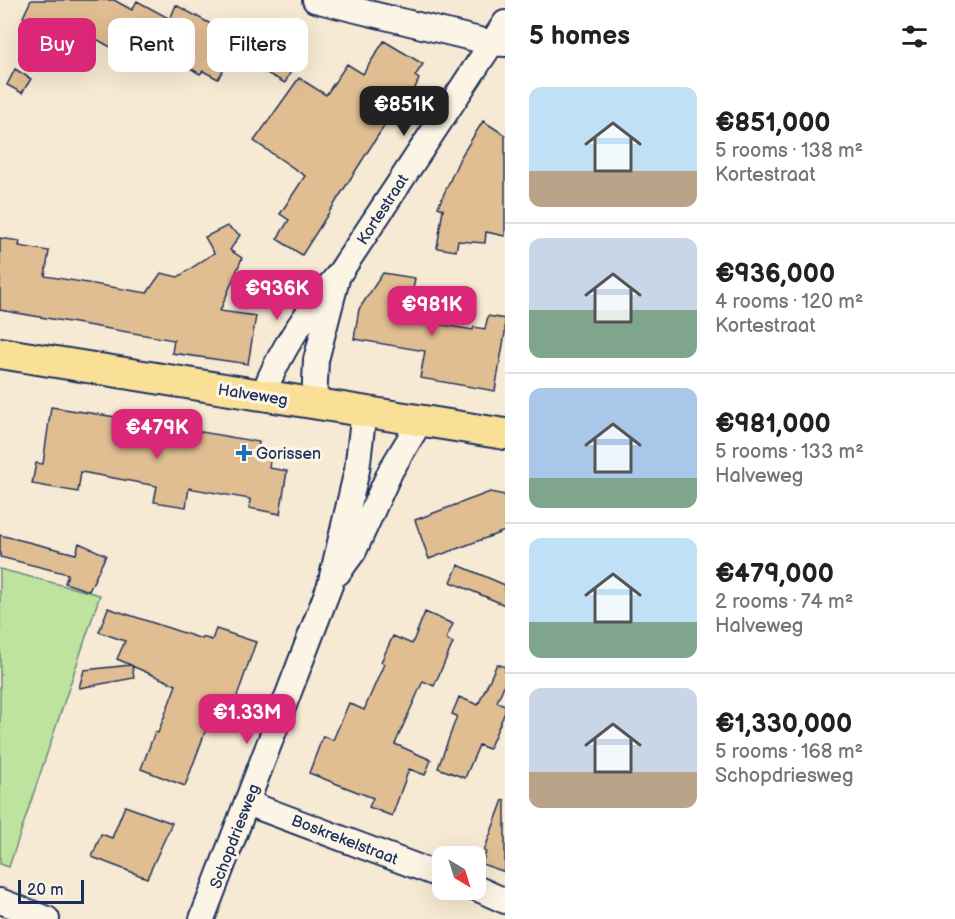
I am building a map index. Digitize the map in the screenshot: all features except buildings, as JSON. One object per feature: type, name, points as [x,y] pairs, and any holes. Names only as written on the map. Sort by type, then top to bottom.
[{"type":"main road","name":"Halveweg","points":[[0,353],[505,434]]},
{"type":"street","points":[[315,0],[501,36]]},
{"type":"street","name":"Kortestraat","points":[[263,395],[272,370],[289,340],[339,274],[501,36]]},
{"type":"street","name":"Kortestraat","points":[[314,403],[316,360],[339,274]]},
{"type":"street","name":"Schopdriesweg","points":[[202,919],[330,585],[357,470],[364,411]]},
{"type":"street","name":"Schopdriesweg","points":[[330,585],[354,551],[391,470],[421,420]]},
{"type":"street","name":"Boskrekelstraat","points":[[247,802],[432,872]]},
{"type":"street","points":[[486,892],[505,901]]},
{"type":"street","points":[[0,901],[47,919]]},
{"type":"green space","points":[[0,569],[100,595],[9,867],[0,864]]},
{"type":"place","name":"Gorissen","points":[[244,453]]}]
